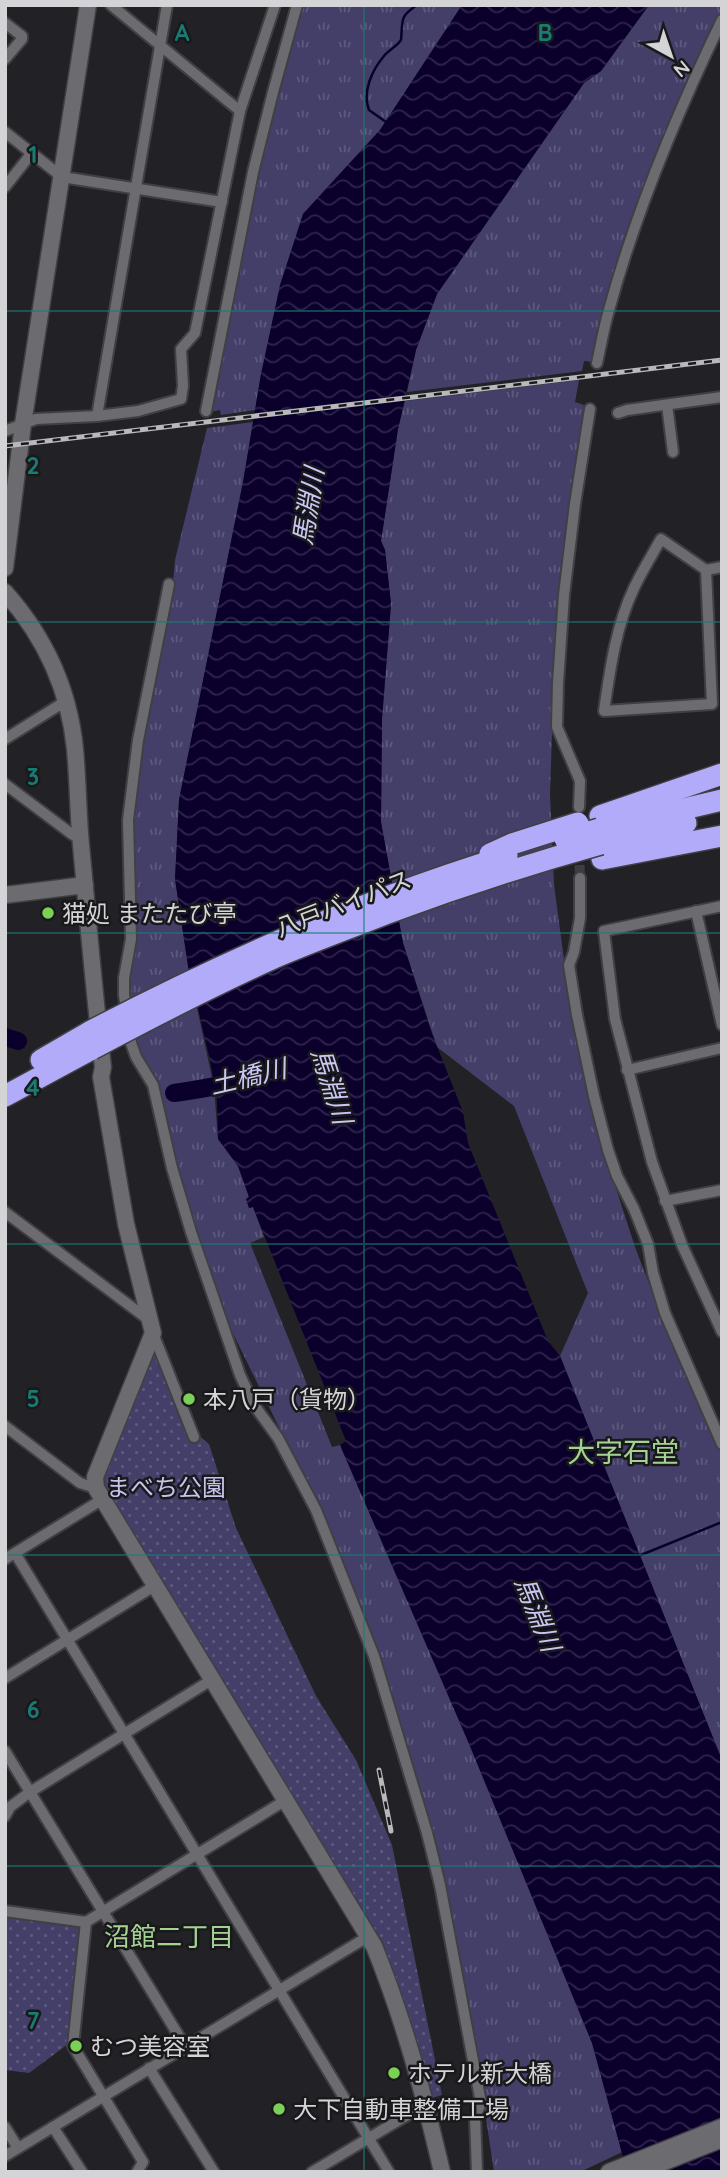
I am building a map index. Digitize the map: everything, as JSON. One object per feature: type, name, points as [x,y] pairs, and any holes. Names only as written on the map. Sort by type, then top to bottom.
[{"type":"highway","points":[[600,837],[722,774]]},
{"type":"highway","name":"八戸バイパス","points":[[5,1080],[276,957],[429,897],[600,837],[722,800]]},
{"type":"highway","name":"八戸バイパス","points":[[5,1096],[172,988],[280,939],[447,874],[512,844],[600,837],[722,814]]},
{"type":"highway","points":[[600,837],[722,836]]},
{"type":"street","points":[[5,568],[11,479],[23,424],[88,5]]},
{"type":"street","points":[[111,5],[240,111]]},
{"type":"street","points":[[97,416],[167,5]]},
{"type":"street","points":[[5,431],[36,419],[138,411],[181,399],[181,349],[195,333],[240,111],[275,5]]},
{"type":"street","points":[[206,411],[253,172],[297,5]]},
{"type":"street","points":[[597,363],[608,312],[648,192],[699,68],[722,20]]},
{"type":"street","points":[[5,23],[22,39],[5,59]]},
{"type":"street","points":[[5,132],[62,177],[222,202]]},
{"type":"street","points":[[5,187],[32,154]]},
{"type":"street","points":[[618,413],[722,397]]},
{"type":"street","points":[[667,405],[673,452]]},
{"type":"street","points":[[579,807],[580,782],[557,727],[566,582],[590,409]]},
{"type":"street","points":[[706,570],[712,704],[604,710],[610,664],[633,588],[661,539],[706,570],[722,567]]},
{"type":"street","points":[[169,584],[138,740],[128,820],[131,939],[124,978],[124,995],[131,1044],[153,1085],[172,1168],[191,1233],[246,1390],[292,1462],[316,1510],[361,1619],[389,1701],[439,1885],[481,2103],[475,2117],[477,2172]]},
{"type":"street","points":[[5,592],[37,633],[58,674],[66,701],[75,747],[80,836],[103,1067],[101,1077],[126,1224],[151,1326],[194,1437]]},
{"type":"street","points":[[5,739],[66,701]]},
{"type":"street","points":[[5,784],[73,835],[80,836]]},
{"type":"street","points":[[580,878],[580,918],[569,965],[594,1096],[617,1176],[648,1244],[665,1313],[722,1444]]},
{"type":"street","points":[[5,895],[85,885]]},
{"type":"street","points":[[722,906],[604,931],[615,1019],[652,1162],[682,1245],[722,1332]]},
{"type":"street","points":[[696,911],[722,1025]]},
{"type":"street","points":[[627,1070],[722,1048]]},
{"type":"street","points":[[666,1201],[722,1190]]},
{"type":"street","points":[[5,1212],[151,1326]]},
{"type":"street","points":[[151,1326],[95,1477],[99,1494],[369,1936],[396,2000],[426,2104],[442,2172]]},
{"type":"street","points":[[246,1390],[258,1384]]},
{"type":"street","points":[[5,1426],[80,1483],[99,1494]]},
{"type":"street","points":[[99,1494],[10,1556],[68,1640],[389,2172]]},
{"type":"street","points":[[5,1678],[156,1585]]},
{"type":"street","points":[[5,1816],[10,1807],[30,1791],[213,1679]]},
{"type":"street","points":[[5,1751],[185,2046]]},
{"type":"street","points":[[5,1911],[86,1922],[286,1800]]},
{"type":"street","points":[[86,1922],[73,2046],[143,2162],[142,2170]]},
{"type":"street","points":[[5,2156],[369,1936]]},
{"type":"street","points":[[149,2068],[214,2172]]},
{"type":"street","points":[[312,2172],[426,2104]]},
{"type":"street","points":[[5,2127],[18,2148]]},
{"type":"street","points":[[53,2127],[82,2172]]},
{"type":"street","points":[[609,2172],[722,2127]]},
{"type":"street","points":[[639,2172],[722,2139]]},
{"type":"green space","points":[[302,5],[462,5],[380,130],[303,214],[261,374],[255,410],[221,415],[220,410],[210,412],[243,238],[270,121]]},
{"type":"green space","points":[[649,5],[722,5],[722,11],[700,57],[593,362],[584,361],[582,371],[407,392],[416,350],[437,294],[584,83],[601,71]]},
{"type":"green space","points":[[579,380],[575,402],[584,405],[569,503],[555,641],[550,794],[554,885],[567,982],[612,1176],[659,1310],[722,1455],[722,1760],[560,1356],[588,1293],[514,1106],[437,1047],[403,943],[381,822],[382,719],[391,604],[385,550],[381,541],[398,429],[405,401]]},
{"type":"green space","points":[[253,422],[179,800],[175,879],[188,966],[214,1087],[218,1139],[238,1166],[249,1197],[246,1199],[249,1208],[253,1207],[264,1237],[250,1243],[332,1447],[340,1445],[470,1746],[592,2043],[622,2152],[580,2172],[494,2172],[474,2037],[378,1654],[319,1509],[223,1313],[175,1167],[156,1081],[137,1041],[129,978],[132,820],[141,741],[173,583],[175,560],[207,428]]},
{"type":"green space","name":"まべち公園","points":[[149,1351],[158,1352],[196,1433],[209,1444],[236,1528],[316,1696],[356,1760],[392,1845],[442,2095],[432,2098],[382,1941],[103,1488],[103,1477]]},
{"type":"green space","points":[[5,1917],[79,1927],[82,1930],[68,2044],[29,2073],[5,2070]]},
{"type":"water","name":"馬淵川","points":[[462,5],[649,5],[601,71],[584,83],[437,294],[416,350],[398,429],[381,541],[385,550],[391,604],[382,719],[381,822],[403,943],[431,1031],[463,1112],[468,1143],[548,1341],[560,1356],[722,1760],[722,2172],[627,2172],[592,2043],[470,1746],[340,1445],[346,1441],[253,1207],[249,1208],[246,1199],[249,1197],[238,1166],[218,1139],[217,1101],[188,966],[175,879],[179,800],[243,482],[261,374],[280,285],[303,214],[380,130]]},
{"type":"pier","points":[[410,395],[409,399],[250,419],[251,415]]},
{"type":"waterway","points":[[386,122],[369,110],[369,82],[386,54],[401,40],[405,16],[417,5]]},
{"type":"waterway","name":"土橋川","points":[[5,1037],[18,1041]]},
{"type":"waterway","name":"土橋川","points":[[174,1093],[237,1081]]},
{"type":"waterway","points":[[641,1555],[722,1522]]},
{"type":"tunnel","points":[[579,850],[580,878]]},
{"type":"railway","points":[[5,446],[722,360]]},
{"type":"railway","points":[[379,1770],[391,1831]]},
{"type":"place","name":"猫処 またたび亭","points":[[48,913]]},
{"type":"place","name":"本八戸（貨物）","points":[[189,1399]]},
{"type":"place","name":"むつ美容室","points":[[76,2046]]},
{"type":"place","name":"ホテル新大橋","points":[[394,2073]]},
{"type":"place","name":"大下自動車整備工場","points":[[279,2109]]},
{"type":"district","name":"大字石堂","points":[[623,1451]]},
{"type":"district","name":"沼館二丁目","points":[[169,1936]]}]
